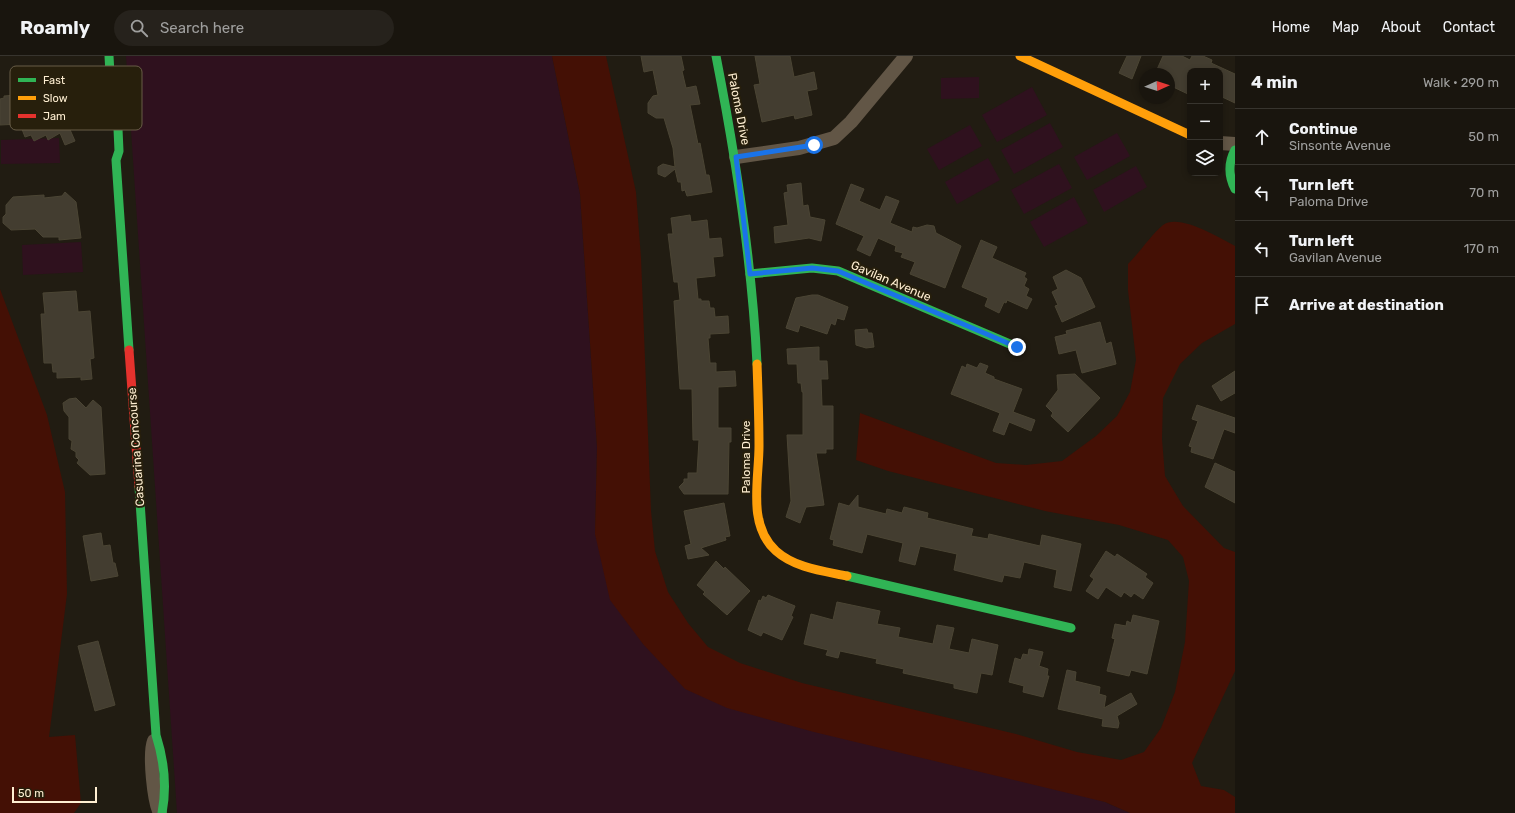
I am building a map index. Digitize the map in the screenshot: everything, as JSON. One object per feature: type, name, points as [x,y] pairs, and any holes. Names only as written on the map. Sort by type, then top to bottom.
[{"type":"street","name":"Casuarina Concourse","points":[[109,56],[110,66]]},
{"type":"street","name":"Paloma Drive","points":[[716,56],[736,157],[750,274],[756,350],[759,439],[758,509],[760,524],[770,546],[783,557],[803,566],[1071,628]]},
{"type":"street","points":[[736,157],[799,148],[834,138],[851,122],[906,56]]},
{"type":"street","points":[[1020,56],[1187,134]]},
{"type":"street","name":"Casuarina Concourse","points":[[109,130],[111,149],[116,160],[156,736],[152,745],[153,777],[156,806],[161,813]]},
{"type":"street","points":[[1223,143],[1235,144]]},
{"type":"street","points":[[1235,150],[1230,160],[1229,169],[1230,180],[1235,189]]},
{"type":"street","points":[[1223,161],[1229,169]]},
{"type":"street","name":"Gavilan Avenue","points":[[750,274],[812,268],[838,271],[1017,347]]},
{"type":"shaded area","points":[[126,56],[552,56],[580,194],[597,447],[595,534],[643,644],[1105,802],[1130,813],[177,813],[131,130],[142,130],[142,66],[127,66]]},
{"type":"shaded area","points":[[552,56],[606,56],[636,192],[641,258],[651,511],[655,551],[668,592],[688,623],[708,647],[740,663],[802,683],[1016,734],[1077,752],[1121,760],[1144,752],[1161,728],[1175,692],[1185,642],[1189,581],[1183,557],[1168,540],[1119,525],[1045,511],[888,471],[856,460],[860,413],[996,463],[1026,465],[1062,461],[1096,436],[1117,416],[1130,392],[1136,360],[1128,290],[1128,264],[1163,225],[1170,222],[1189,224],[1235,246],[1235,324],[1202,343],[1180,364],[1163,398],[1162,439],[1165,476],[1183,506],[1224,548],[1235,552],[1235,671],[1192,763],[1201,786],[1224,790],[1235,797],[1235,813],[1130,813],[1105,802],[814,732],[727,708],[685,689],[643,644],[610,600],[595,534],[597,447],[580,194]]},
{"type":"shaded area","points":[[979,77],[979,98],[941,99],[941,78]]},
{"type":"shaded area","points":[[1032,87],[1047,115],[997,142],[982,115]]},
{"type":"shaded area","points":[[1050,123],[1063,147],[1014,174],[1001,150]]},
{"type":"shaded area","points":[[970,125],[982,146],[939,170],[927,149]]},
{"type":"shaded area","points":[[1117,133],[1130,156],[1087,180],[1074,157]]},
{"type":"shaded area","points":[[59,138],[60,163],[1,164],[1,140]]},
{"type":"shaded area","points":[[988,158],[1000,180],[957,204],[945,182]]},
{"type":"shaded area","points":[[1059,164],[1072,188],[1024,214],[1011,190]]},
{"type":"shaded area","points":[[1136,166],[1147,187],[1104,212],[1093,190]]},
{"type":"shaded area","points":[[1074,197],[1088,223],[1044,247],[1030,222]]},
{"type":"shaded area","points":[[81,242],[83,272],[23,275],[22,245]]},
{"type":"shaded area","points":[[0,289],[47,415],[65,492],[67,594],[49,737],[75,735],[81,803],[74,813],[0,813]]},
{"type":"building","points":[[641,56],[681,56],[684,70],[682,71],[686,88],[696,86],[700,104],[690,105],[698,144],[700,143],[706,175],[709,175],[712,192],[687,196],[685,190],[682,191],[681,182],[678,182],[675,169],[665,177],[658,174],[658,167],[663,164],[675,167],[673,148],[664,118],[656,118],[648,113],[648,103],[653,96],[658,95],[653,70],[644,72]]},
{"type":"building","points":[[755,56],[790,56],[794,77],[814,72],[817,89],[807,91],[812,115],[795,119],[794,115],[762,122],[754,85],[760,84]]},
{"type":"building","points":[[1127,56],[1141,56],[1132,79],[1119,73]]},
{"type":"building","points":[[1163,56],[1182,56],[1190,60],[1192,56],[1203,56],[1212,60],[1211,63],[1222,68],[1187,68],[1187,94],[1175,88],[1175,68],[1158,68]]},
{"type":"building","points":[[1223,68],[1235,74],[1235,103],[1223,97]]},
{"type":"building","points":[[4,96],[10,96],[10,124],[0,125],[0,99],[4,98]]},
{"type":"building","points":[[22,130],[70,130],[75,141],[65,145],[60,133],[48,140],[46,135],[34,141],[31,135],[25,137]]},
{"type":"building","points":[[801,183],[803,206],[808,205],[810,217],[825,220],[821,241],[809,238],[775,243],[774,227],[788,225],[784,193],[788,192],[787,185]]},
{"type":"building","points":[[851,184],[864,189],[859,201],[880,210],[886,196],[899,201],[890,223],[912,232],[913,227],[917,228],[927,225],[934,226],[936,233],[961,246],[945,288],[910,274],[915,262],[901,257],[903,253],[895,251],[896,246],[878,238],[870,256],[857,250],[864,236],[836,224]]},
{"type":"building","points":[[65,192],[76,202],[81,238],[59,240],[59,237],[43,237],[35,229],[11,230],[3,223],[3,217],[6,214],[6,205],[13,197],[44,195],[44,198],[62,196]]},
{"type":"building","points":[[690,215],[691,222],[707,220],[709,239],[721,238],[723,256],[713,257],[715,276],[696,278],[698,299],[701,299],[701,301],[709,301],[710,308],[714,308],[715,317],[728,316],[729,333],[710,334],[710,338],[708,338],[710,363],[716,363],[716,372],[735,371],[736,386],[718,387],[718,428],[731,428],[731,442],[729,442],[728,494],[684,494],[679,487],[684,482],[684,479],[688,479],[688,473],[697,473],[699,440],[693,440],[692,389],[680,389],[674,301],[680,300],[678,282],[674,282],[668,234],[673,234],[671,218]]},
{"type":"building","points":[[981,240],[997,247],[992,258],[1026,273],[1024,277],[1027,279],[1024,286],[1029,289],[1026,296],[1032,299],[1027,309],[1007,300],[1006,303],[1004,302],[999,313],[985,306],[988,298],[962,287]]},
{"type":"building","points":[[1066,270],[1081,278],[1095,307],[1062,322],[1055,306],[1058,305],[1052,292],[1058,289],[1053,277]]},
{"type":"building","points":[[76,291],[78,312],[90,311],[94,358],[90,359],[92,379],[81,380],[81,377],[57,378],[57,372],[53,372],[52,363],[44,363],[41,314],[45,314],[43,293]]},
{"type":"building","points":[[818,295],[848,307],[844,320],[837,318],[835,325],[831,323],[827,334],[800,325],[798,332],[786,328],[796,298]]},
{"type":"building","points":[[1100,322],[1106,344],[1111,342],[1116,364],[1082,373],[1076,350],[1059,354],[1055,337],[1067,334],[1066,331]]},
{"type":"building","points":[[867,329],[868,333],[872,333],[874,347],[866,348],[856,345],[855,330]]},
{"type":"building","points":[[819,347],[819,361],[827,361],[828,379],[821,379],[822,406],[833,406],[833,449],[826,449],[826,453],[816,453],[824,505],[806,507],[800,523],[786,517],[791,501],[787,435],[803,435],[803,392],[801,383],[798,383],[797,364],[788,364],[787,349]]},
{"type":"building","points":[[980,363],[988,366],[985,373],[994,377],[994,379],[1022,389],[1013,412],[1035,420],[1031,431],[1009,422],[1004,435],[993,431],[1000,413],[951,394],[962,366],[966,368],[967,364],[977,368]]},
{"type":"building","points":[[1235,371],[1235,393],[1221,401],[1212,386]]},
{"type":"building","points":[[1075,374],[1100,398],[1068,432],[1051,416],[1053,413],[1046,406],[1058,390],[1057,375]]},
{"type":"building","points":[[76,398],[86,408],[93,400],[101,407],[105,474],[90,475],[77,463],[79,460],[76,457],[76,452],[71,449],[72,441],[69,439],[69,417],[64,411],[63,403],[69,399]]},
{"type":"building","points":[[1197,405],[1235,418],[1235,433],[1224,429],[1213,459],[1191,452],[1192,447],[1189,446],[1198,421],[1192,419]]},
{"type":"building","points":[[1215,463],[1235,472],[1235,503],[1205,487]]},
{"type":"building","points":[[858,495],[858,507],[886,514],[887,509],[902,513],[904,507],[928,513],[927,518],[973,529],[971,536],[988,539],[989,534],[1040,546],[1042,535],[1081,544],[1071,591],[1054,587],[1057,570],[1024,562],[1020,578],[1004,575],[1002,582],[954,570],[957,554],[920,546],[915,565],[899,561],[903,543],[867,534],[862,553],[833,545],[834,540],[830,539],[839,503],[849,506]]},
{"type":"building","points":[[724,503],[730,536],[725,537],[726,540],[701,548],[709,555],[688,559],[685,546],[691,544],[684,511]]},
{"type":"building","points":[[101,533],[103,546],[110,545],[113,563],[115,563],[118,576],[91,581],[83,536]]},
{"type":"building","points":[[1106,551],[1115,557],[1117,554],[1147,574],[1145,577],[1153,583],[1143,599],[1134,593],[1131,597],[1124,592],[1121,597],[1106,587],[1098,599],[1086,591],[1094,579],[1090,576]]},
{"type":"building","points":[[716,561],[724,569],[725,567],[750,591],[727,615],[703,594],[705,592],[697,585]]},
{"type":"building","points":[[768,595],[795,606],[791,616],[793,617],[782,640],[763,632],[761,636],[748,630],[759,600],[761,601],[763,596],[766,598]]},
{"type":"building","points":[[837,602],[880,611],[877,624],[900,628],[898,637],[933,644],[937,625],[954,628],[949,649],[969,653],[972,639],[998,645],[992,675],[981,673],[977,693],[954,688],[954,684],[903,673],[904,669],[876,663],[877,659],[840,651],[838,658],[826,655],[828,650],[804,644],[811,614],[833,620]]},
{"type":"building","points":[[1133,615],[1159,621],[1147,674],[1131,670],[1129,676],[1107,671],[1115,639],[1112,638],[1115,624],[1126,626],[1127,621],[1131,623]]},
{"type":"building","points":[[98,641],[115,705],[95,711],[78,646]]},
{"type":"building","points":[[1029,649],[1043,652],[1039,666],[1048,669],[1047,676],[1049,676],[1043,697],[1023,692],[1024,686],[1009,682],[1015,658],[1021,660],[1023,654],[1028,655]]},
{"type":"building","points":[[1067,670],[1076,672],[1075,681],[1100,687],[1099,694],[1106,696],[1104,708],[1131,693],[1137,704],[1117,716],[1119,723],[1118,728],[1102,726],[1103,719],[1058,709]]},
{"type":"traffic: fast","points":[[109,56],[110,66]]},
{"type":"traffic: fast","points":[[716,56],[742,209],[755,325],[757,364]]},
{"type":"traffic: fast","points":[[118,130],[119,151],[116,160],[129,350]]},
{"type":"traffic: fast","points":[[1235,150],[1230,164],[1230,174],[1235,189]]},
{"type":"traffic: fast","points":[[750,274],[812,268],[838,271],[1017,347]]},
{"type":"traffic: fast","points":[[139,487],[156,735],[164,774],[164,803],[162,813]]},
{"type":"traffic: fast","points":[[847,576],[1071,628]]},
{"type":"traffic: slow","points":[[1020,56],[1187,134]]},
{"type":"traffic: slow","points":[[757,364],[759,415],[757,502],[761,528],[767,540],[776,551],[784,557],[800,565],[847,576]]},
{"type":"traffic: jam","points":[[129,350],[139,487]]},
{"type":"route","points":[[814,145],[784,151],[736,157],[750,274],[789,269],[812,268],[838,271],[1017,347]]}]
